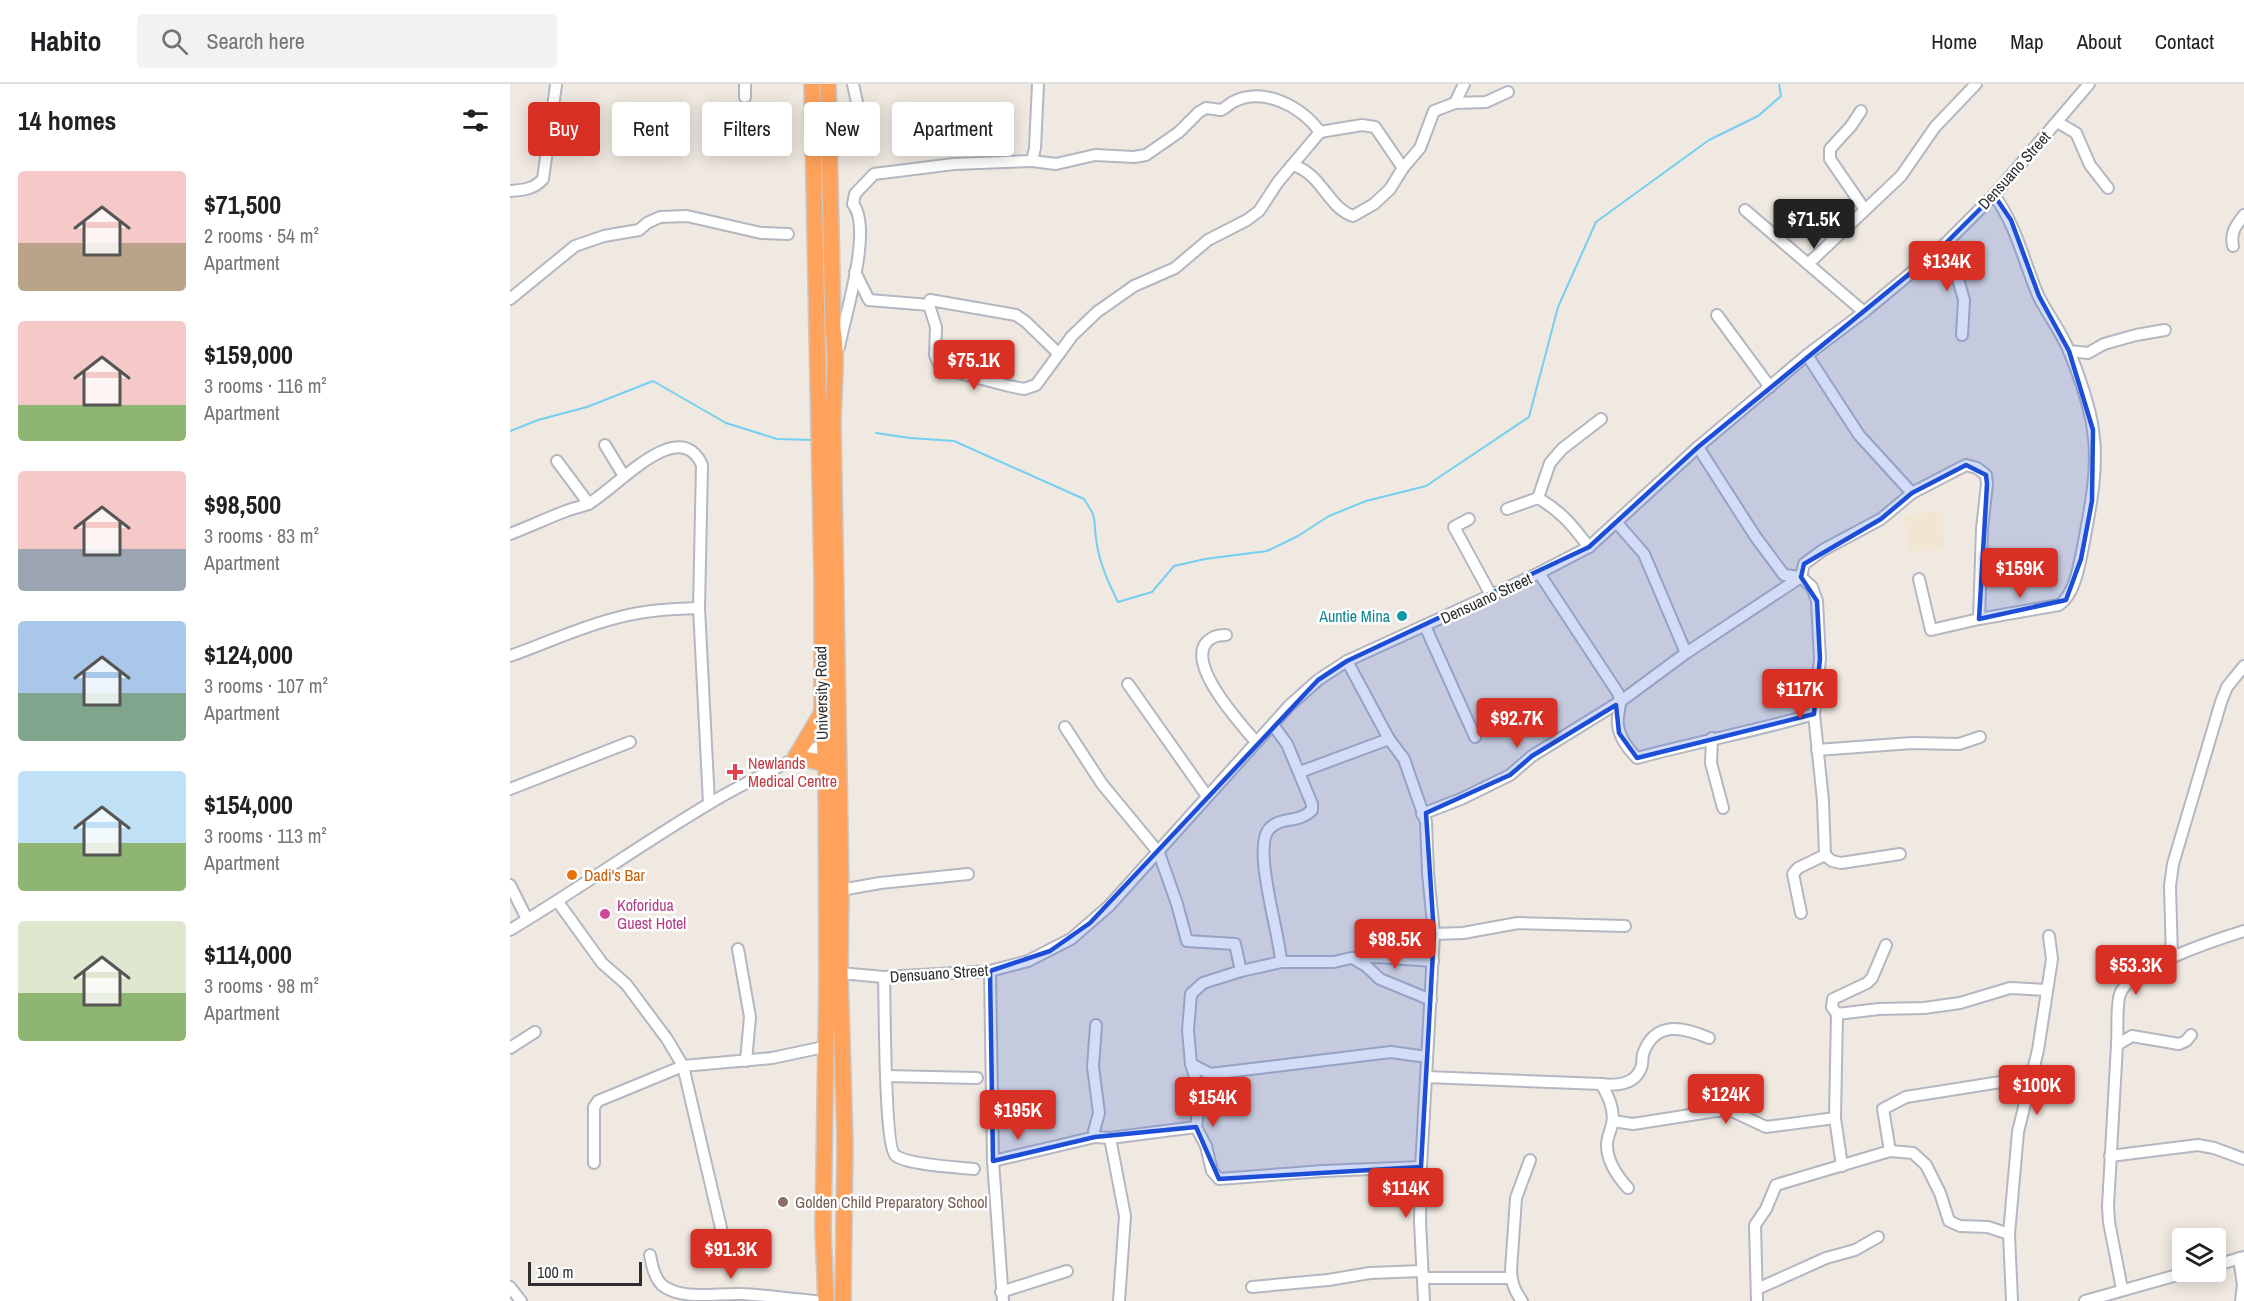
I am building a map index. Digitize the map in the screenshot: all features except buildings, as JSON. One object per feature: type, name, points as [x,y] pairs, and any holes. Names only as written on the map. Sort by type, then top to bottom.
[{"type":"highway","name":"University Road","points":[[812,84],[822,579],[822,712],[833,975],[845,1143],[843,1301]]},
{"type":"highway","name":"University Road","points":[[826,1301],[823,1230],[824,1047],[841,890],[833,405],[837,356],[833,329],[828,84]]},
{"type":"highway","points":[[822,712],[795,758],[825,765]]},
{"type":"street","points":[[745,84],[745,97]]},
{"type":"street","points":[[853,84],[857,102]]},
{"type":"street","points":[[1032,160],[1035,148],[1038,84]]},
{"type":"street","points":[[1455,103],[1464,84]]},
{"type":"street","points":[[1808,264],[1901,176],[1935,127],[1976,84]]},
{"type":"street","name":"Densuano Street","points":[[833,975],[884,978],[990,971],[1028,961],[1071,939],[1109,906],[1273,726],[1289,705],[1311,686],[1347,661],[1539,573],[1589,547],[1698,447],[1808,354],[1864,312],[1941,248],[1994,195],[2089,84]]},
{"type":"street","points":[[510,191],[529,189],[538,185],[543,179],[556,85]]},
{"type":"street","points":[[1292,165],[1308,171],[1336,204],[1347,214],[1353,216],[1374,204],[1390,189],[1403,168],[1420,148],[1434,111],[1455,103],[1486,102],[1508,92]]},
{"type":"street","points":[[837,356],[860,248],[857,210],[852,204],[855,194],[874,174],[954,164],[1032,160],[1056,164],[1095,155],[1134,157],[1146,155],[1179,132],[1206,108],[1221,110],[1234,102],[1260,97],[1288,103],[1312,122],[1320,132]]},
{"type":"street","points":[[1861,111],[1830,149],[1830,159],[1865,210]]},
{"type":"street","points":[[2057,122],[2076,133],[2091,165],[2108,188]]},
{"type":"street","points":[[1059,354],[1016,315],[930,300],[929,305],[936,327],[935,355],[939,364],[955,372],[1024,389],[1036,385],[1059,354],[1072,336],[1097,312],[1134,286],[1175,268],[1208,240],[1247,220],[1258,211],[1278,182],[1320,132],[1362,125],[1375,127],[1403,168]]},
{"type":"street","points":[[1919,579],[1931,630],[2060,605],[2066,600],[2081,560],[2092,501],[2095,468],[2093,430],[2069,351],[2039,296],[2011,220],[1994,195]]},
{"type":"street","points":[[1745,210],[1864,312]]},
{"type":"street","points":[[2233,246],[2231,238],[2235,226],[2244,215]]},
{"type":"street","points":[[510,299],[575,246],[604,236],[639,230],[660,217],[687,216],[761,233],[788,234]]},
{"type":"street","points":[[1941,248],[1956,272],[1964,300],[1962,335]]},
{"type":"street","points":[[855,272],[869,300],[929,305]]},
{"type":"street","points":[[1717,315],[1770,387]]},
{"type":"street","points":[[2069,351],[2088,352],[2125,338],[2164,330]]},
{"type":"street","points":[[1808,354],[1859,435],[1912,493]]},
{"type":"street","points":[[1538,498],[1550,463],[1562,449],[1601,419]]},
{"type":"street","points":[[605,445],[624,476]]},
{"type":"street","points":[[1698,447],[1769,558],[1784,575],[1801,577],[1812,587],[1817,601],[1820,659],[1814,714],[1824,801],[1825,855],[1832,861],[1841,863],[1900,854]]},
{"type":"street","points":[[510,534],[589,504],[656,453],[675,448],[691,449],[698,456],[702,465],[699,608],[709,803]]},
{"type":"street","points":[[557,461],[589,504]]},
{"type":"street","points":[[1422,814],[1461,799],[1510,775],[1532,756],[1621,701],[1686,653],[1801,577],[1804,564],[1836,542],[1881,519],[1912,493],[1966,465],[1977,468],[1986,475],[1987,484],[1982,529],[1979,619]]},
{"type":"street","points":[[1507,509],[1538,498]]},
{"type":"street","points":[[1538,498],[1570,521],[1589,547]]},
{"type":"street","points":[[1469,519],[1454,527],[1491,595]]},
{"type":"street","points":[[1617,523],[1644,554],[1686,653]]},
{"type":"street","points":[[1539,573],[1591,649],[1621,701],[1618,718],[1619,733],[1637,758],[1712,738],[1763,729],[1814,714]]},
{"type":"street","points":[[510,656],[621,616],[660,609],[699,608]]},
{"type":"street","points":[[1425,626],[1475,737]]},
{"type":"street","points":[[1226,635],[1212,637],[1204,646],[1202,658],[1205,671],[1221,697],[1256,742]]},
{"type":"street","points":[[1347,661],[1389,739],[1404,759],[1426,822],[1434,934],[1421,1167],[1420,1222],[1424,1301]]},
{"type":"street","points":[[2172,957],[2170,886],[2173,864],[2221,702],[2227,687],[2244,666]]},
{"type":"street","points":[[1128,684],[1208,796]]},
{"type":"street","points":[[1273,726],[1287,744],[1312,804],[1312,810],[1297,820],[1278,822],[1268,830],[1263,840],[1269,893],[1281,947],[1281,962]]},
{"type":"street","points":[[1065,727],[1102,784],[1159,853],[1187,941],[1235,944],[1241,971]]},
{"type":"street","points":[[510,930],[558,902],[709,803],[839,736]]},
{"type":"street","points":[[1817,750],[1912,743],[1959,744],[1980,737]]},
{"type":"street","points":[[1712,738],[1712,763],[1723,808]]},
{"type":"street","points":[[1300,772],[1389,739]]},
{"type":"street","points":[[510,789],[630,742]]},
{"type":"street","points":[[1801,913],[1793,873],[1798,868],[1825,855]]},
{"type":"street","points":[[841,890],[880,883],[968,874]]},
{"type":"street","points":[[510,885],[527,919]]},
{"type":"street","points":[[558,902],[602,963],[626,984],[668,1039],[683,1066],[721,1228]]},
{"type":"street","points":[[1434,934],[1463,933],[1518,923],[1625,926]]},
{"type":"street","points":[[2122,1289],[2109,1222],[2110,1156],[2120,993],[2128,983],[2172,957],[2244,931]]},
{"type":"street","points":[[2012,1301],[2009,1234],[2018,1132],[2038,1050],[2052,959],[2049,936]]},
{"type":"street","points":[[1842,1166],[1835,1118],[1837,1014],[1832,1007],[1833,999],[1867,983],[1872,978],[1886,945]]},
{"type":"street","points":[[738,949],[750,1017],[746,1061]]},
{"type":"street","points":[[1352,958],[1366,966],[1380,979],[1431,1000]]},
{"type":"street","points":[[1421,1167],[1323,1171],[1219,1179],[1212,1171],[1206,1146],[1196,1127],[1198,1087],[1191,1064],[1188,1030],[1191,994],[1203,982],[1241,971],[1281,962],[1334,962],[1352,958],[1433,961]]},
{"type":"street","points":[[990,971],[993,1161],[1002,1296],[1067,1271]]},
{"type":"street","points":[[884,978],[886,1076],[890,1142],[893,1153],[898,1158],[974,1169]]},
{"type":"street","points":[[1837,1014],[1960,1003],[2010,988],[2047,990]]},
{"type":"street","points":[[1095,1137],[1094,1131],[1099,1113],[1093,1067],[1096,1025]]},
{"type":"street","points":[[1426,1077],[1617,1086],[1635,1078],[1642,1068],[1642,1056],[1650,1040],[1663,1030],[1687,1029],[1709,1038]]},
{"type":"street","points":[[510,1048],[535,1032]]},
{"type":"street","points":[[2117,1045],[2132,1036],[2179,1044],[2191,1035]]},
{"type":"street","points":[[594,1163],[595,1103],[683,1066],[772,1059],[824,1047]]},
{"type":"street","points":[[1191,1064],[1209,1074],[1391,1052],[1428,1057]]},
{"type":"street","points":[[1198,1087],[1209,1074]]},
{"type":"street","points":[[886,1076],[977,1078]]},
{"type":"street","points":[[1890,1151],[1883,1108],[1906,1097],[2032,1077]]},
{"type":"street","points":[[1601,1084],[1608,1095],[1613,1121],[1606,1145],[1613,1170],[1628,1188]]},
{"type":"street","points":[[1613,1121],[1633,1124],[1716,1111],[1732,1111],[1766,1127],[1835,1118]]},
{"type":"street","points":[[993,1161],[1095,1137],[1110,1138],[1196,1127]]},
{"type":"street","points":[[1110,1138],[1125,1216],[1119,1301]]},
{"type":"street","points":[[2110,1156],[2198,1145],[2244,1159]]},
{"type":"street","points":[[1757,1301],[1755,1225],[1766,1209],[1776,1185],[1890,1151],[1913,1153],[1926,1165],[1940,1193],[1949,1221],[1960,1226],[1988,1227],[2009,1234]]},
{"type":"street","points":[[1522,1301],[1511,1278],[1516,1198],[1530,1160]]},
{"type":"street","points":[[1757,1289],[1826,1258],[1855,1250],[1878,1238]]},
{"type":"street","points":[[650,1255],[654,1274],[670,1290],[688,1295],[738,1294],[815,1301]]},
{"type":"street","points":[[2226,1262],[2242,1258],[2241,1301]]},
{"type":"street","points":[[1252,1287],[1328,1280],[1370,1273],[1511,1278]]},
{"type":"street","points":[[2085,1301],[2172,1276]]},
{"type":"street","points":[[510,1287],[521,1301]]},
{"type":"highlighted area","points":[[1994,195],[2011,220],[2039,296],[2069,351],[2093,430],[2092,501],[2081,559],[2066,600],[1979,619],[1987,484],[1986,475],[1966,465],[1912,493],[1881,519],[1804,564],[1801,577],[1817,601],[1820,659],[1814,714],[1637,758],[1619,733],[1616,705],[1532,756],[1510,775],[1426,813],[1434,934],[1421,1167],[1219,1179],[1196,1127],[1095,1137],[993,1161],[990,971],[1050,951],[1090,923],[1318,680],[1347,661],[1589,547],[1698,447],[1941,248]]},
{"type":"shaded area","points":[[1943,511],[1944,550],[1909,551],[1904,515]]},
{"type":"waterway","points":[[876,433],[954,441],[1084,499],[1095,522],[1099,556],[1118,602],[1152,592],[1174,566],[1205,559],[1267,551],[1298,536],[1329,516],[1366,501],[1426,486],[1529,417],[1558,307],[1596,222],[1709,140],[1758,116],[1781,96],[1779,84]]},
{"type":"waterway","points":[[510,431],[538,420],[587,407],[653,381],[726,423],[777,439],[813,440]]},
{"type":"place","name":"Auntie Mina","points":[[1402,616]]},
{"type":"place","name":"Newlands Medical Centre","points":[[735,772]]},
{"type":"place","name":"Dadi's Bar","points":[[572,875]]},
{"type":"place","name":"Koforidua Guest Hotel","points":[[605,914]]},
{"type":"place","name":"Golden Child Preparatory School","points":[[783,1202]]}]
